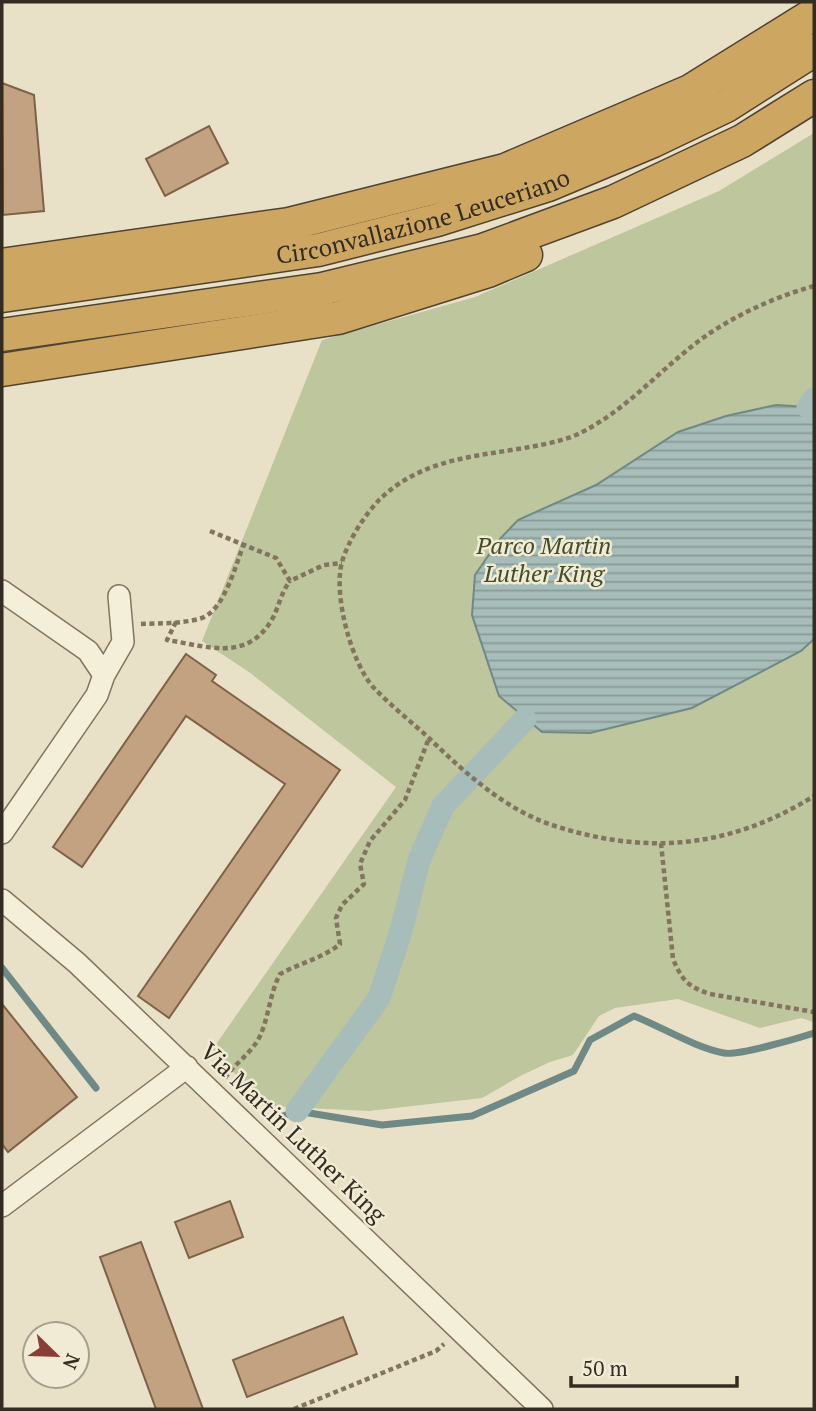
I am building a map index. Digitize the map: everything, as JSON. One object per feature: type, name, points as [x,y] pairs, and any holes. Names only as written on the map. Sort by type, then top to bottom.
[{"type":"highway","points":[[2,265],[289,224],[505,170],[690,91],[814,14]]},
{"type":"highway","name":"Circonvallazione Leuceriano","points":[[2,296],[318,250],[437,220],[548,186],[653,141],[726,106],[814,50]]},
{"type":"highway","name":"Circonvallazione Leuceriano","points":[[2,335],[322,289],[483,250],[613,202],[742,141],[814,96]]},
{"type":"highway","points":[[2,370],[338,318],[488,271],[691,186],[742,141]]},
{"type":"street","points":[[2,591],[88,651],[104,676]]},
{"type":"street","points":[[2,833],[97,695],[123,642],[119,596]]},
{"type":"street","name":"Via Martin Luther King","points":[[2,900],[78,963],[542,1409]]},
{"type":"street","points":[[2,1206],[187,1067]]},
{"type":"path","points":[[814,286],[752,308],[709,334],[638,394],[601,421],[575,435],[551,443],[442,462],[407,478],[379,501],[365,517],[342,563],[340,583],[344,617],[354,655],[372,687],[486,788],[545,822],[581,833],[619,840],[697,842],[741,832],[787,813],[814,796]]},
{"type":"path","points":[[210,531],[276,558],[290,581]]},
{"type":"path","points":[[177,622],[167,640],[229,649],[243,646],[265,630],[274,616],[281,592],[290,581],[324,565],[342,563]]},
{"type":"path","points":[[215,1093],[233,1065],[249,1052],[259,1039],[281,974],[304,961],[328,954],[340,944],[336,918],[342,905],[364,884],[360,864],[370,841],[405,800],[429,738]]},
{"type":"path","points":[[661,843],[673,959],[681,976],[694,988],[710,994],[814,1012]]},
{"type":"path","points":[[294,1409],[436,1351],[448,1340]]},
{"type":"green space","name":"Parco Martin Luther King","points":[[814,133],[814,1022],[801,1018],[760,1028],[678,999],[615,1008],[599,1016],[573,1055],[522,1075],[482,1098],[369,1111],[266,1106],[212,1050],[396,787],[249,672],[202,641],[322,340],[475,297],[719,191]]},
{"type":"water","points":[[776,405],[808,407],[814,413],[814,639],[801,651],[692,708],[590,733],[542,732],[499,696],[472,615],[475,575],[499,540],[518,520],[596,485],[678,432],[726,416]]},
{"type":"building","points":[[2,83],[34,95],[44,211],[3,215]]},
{"type":"building","points":[[209,126],[228,163],[165,196],[146,159]]},
{"type":"building","points":[[186,654],[216,675],[212,681],[340,770],[169,1018],[138,996],[285,784],[186,716],[82,867],[53,847]]},
{"type":"building","points":[[2,1004],[77,1097],[8,1152],[2,1144]]},
{"type":"building","points":[[230,1201],[243,1237],[189,1258],[175,1222]]},
{"type":"building","points":[[141,1242],[203,1409],[156,1409],[100,1257]]},
{"type":"building","points":[[343,1317],[357,1354],[247,1397],[233,1360]]},
{"type":"waterway","points":[[808,407],[814,399]]},
{"type":"waterway","points":[[297,1111],[379,998],[401,931],[419,860],[443,806],[525,719]]},
{"type":"waterway","points":[[2,968],[96,1088]]},
{"type":"waterway","points":[[272,1120],[297,1111],[382,1125],[472,1116],[574,1071],[590,1040],[634,1016],[691,1042],[724,1053],[754,1049],[814,1033]]}]
